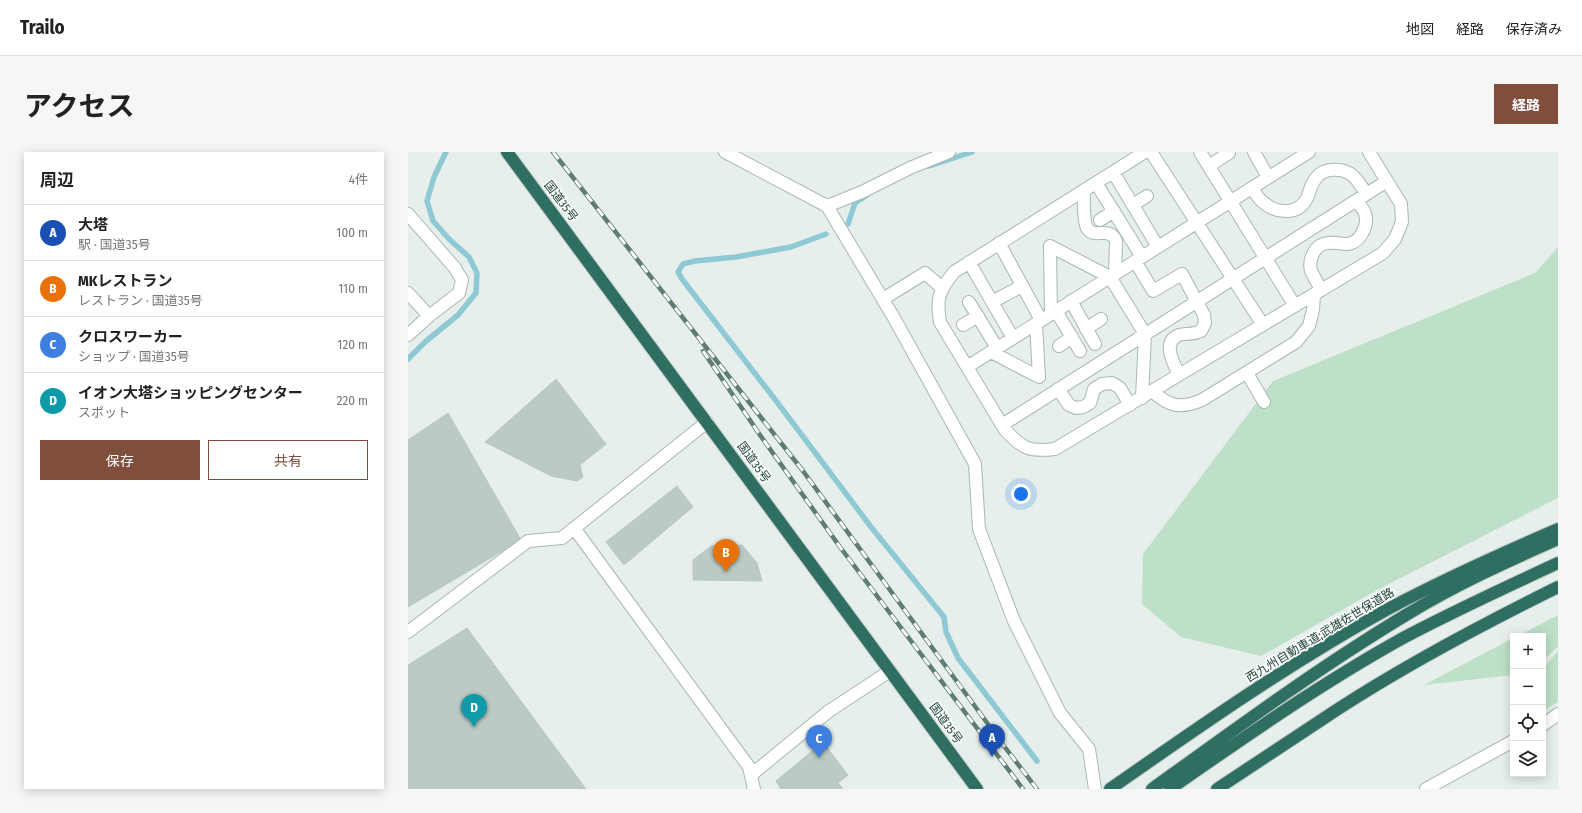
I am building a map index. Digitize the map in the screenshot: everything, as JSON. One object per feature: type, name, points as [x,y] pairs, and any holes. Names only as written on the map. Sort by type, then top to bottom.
[{"type":"highway","name":"国道35号","points":[[507,152],[890,671],[970,783],[977,789]]},
{"type":"highway","name":"西九州自動車道;武雄佐世保道路","points":[[1110,789],[1221,711],[1306,658],[1386,611],[1474,566],[1558,528]]},
{"type":"highway","points":[[1152,789],[1286,693],[1407,614],[1479,574],[1558,539]]},
{"type":"highway","points":[[1170,789],[1310,694],[1403,639],[1487,595],[1558,563]]},
{"type":"highway","points":[[1217,789],[1339,708],[1426,656],[1494,619],[1558,587]]},
{"type":"street","points":[[725,152],[827,206],[883,299],[975,464],[979,529],[1014,621],[1056,706],[1088,749],[1095,789]]},
{"type":"street","points":[[827,206],[862,192],[910,168],[949,152]]},
{"type":"street","points":[[1145,152],[954,272],[942,288],[937,306],[940,322],[1002,425],[1019,444],[1037,451],[1055,449],[1383,253],[1396,239],[1402,222],[1401,204],[1369,152]]},
{"type":"street","points":[[1151,152],[1262,325]]},
{"type":"street","points":[[1200,152],[1295,306]]},
{"type":"street","points":[[1254,152],[1268,177]]},
{"type":"street","points":[[967,367],[1309,152]]},
{"type":"street","points":[[1209,166],[1229,153]]},
{"type":"street","points":[[1252,188],[1261,201],[1270,208],[1282,211],[1291,210],[1300,207],[1306,200],[1312,184],[1317,176],[1324,171],[1334,169],[1351,174],[1367,194]]},
{"type":"street","points":[[1113,172],[1158,247]]},
{"type":"street","points":[[1002,425],[1387,181]]},
{"type":"street","points":[[1096,183],[1114,211],[1139,259],[1153,291],[1182,274],[1204,315],[1204,323],[1201,331],[1194,334],[1179,335],[1169,346],[1170,355],[1179,375]]},
{"type":"street","points":[[1084,190],[1085,223],[1088,229],[1093,233],[1110,233],[1114,236],[1116,241],[1112,276]]},
{"type":"street","points":[[1133,205],[1147,196]]},
{"type":"street","points":[[1147,394],[1175,406],[1188,406],[1202,400],[1296,342],[1309,326],[1318,292],[1311,270],[1311,261],[1314,252],[1318,246],[1328,243],[1348,244],[1360,237],[1366,222],[1364,211],[1356,201]]},
{"type":"street","points":[[1100,220],[1114,211]]},
{"type":"street","points":[[408,214],[455,268],[462,280],[459,293],[429,316],[408,335]]},
{"type":"street","points":[[999,244],[1022,286],[1046,317],[1072,337],[1080,351]]},
{"type":"street","points":[[970,302],[994,350],[1039,377],[1046,317],[1050,246],[1112,276],[1145,334],[1147,394]]},
{"type":"street","points":[[969,262],[1013,338]]},
{"type":"street","points":[[883,299],[925,273],[942,288]]},
{"type":"street","points":[[992,302],[1022,286]]},
{"type":"street","points":[[408,293],[429,316]]},
{"type":"street","points":[[1071,301],[1095,344]]},
{"type":"street","points":[[963,325],[978,316]]},
{"type":"street","points":[[1086,329],[1101,319]]},
{"type":"street","points":[[1059,346],[1072,337]]},
{"type":"street","points":[[1247,372],[1264,402]]},
{"type":"street","points":[[1058,389],[1069,406],[1076,408],[1083,407],[1090,403],[1094,389],[1102,384],[1112,383],[1120,388],[1130,405]]},
{"type":"street","points":[[408,632],[528,541],[562,538],[707,422]]},
{"type":"street","points":[[574,528],[749,767],[754,789]]},
{"type":"street","points":[[751,775],[829,711],[890,671]]},
{"type":"street","points":[[1546,723],[1558,714]]},
{"type":"street","points":[[1426,789],[1510,744]]},
{"type":"green space","points":[[1558,247],[1558,498],[1377,590],[1261,656],[1181,637],[1142,604],[1143,554],[1273,381],[1535,273]]},
{"type":"green space","points":[[1558,615],[1558,647],[1546,657],[1546,633],[1524,633]]},
{"type":"green space","points":[[1510,640],[1510,675],[1424,685]]},
{"type":"green space","points":[[1558,651],[1558,702],[1546,709],[1546,669],[1546,665]]},
{"type":"building","points":[[556,379],[606,444],[580,465],[583,477],[577,481],[551,476],[485,442]]},
{"type":"building","points":[[448,413],[521,540],[408,607],[408,440]]},
{"type":"building","points":[[677,486],[693,507],[624,565],[606,542]]},
{"type":"building","points":[[742,545],[757,563],[762,581],[693,580],[693,560],[711,546]]},
{"type":"building","points":[[467,628],[586,789],[408,789],[408,665]]},
{"type":"building","points":[[823,742],[848,775],[838,783],[843,789],[781,789],[776,781]]},
{"type":"waterway","points":[[408,359],[425,342],[458,315],[476,293],[477,273],[469,257],[449,239],[433,221],[427,201],[434,177],[446,152]]},
{"type":"waterway","points":[[929,166],[972,152]]},
{"type":"waterway","points":[[848,224],[855,203],[867,195]]},
{"type":"waterway","points":[[826,234],[791,247],[736,257],[695,261],[683,264],[678,272],[871,527],[944,617],[946,632],[958,658],[1037,761]]},
{"type":"railway","points":[[553,152],[803,471],[1037,789]]},
{"type":"railway","points":[[703,351],[760,435],[840,547],[1023,789]]},
{"type":"place","name":"MKレストラン","points":[[726,572]]},
{"type":"place","name":"イオン大塔ショッピングセンター","points":[[474,727]]},
{"type":"place","name":"大塔","points":[[992,757]]},
{"type":"place","name":"クロスワーカー","points":[[819,758]]}]
